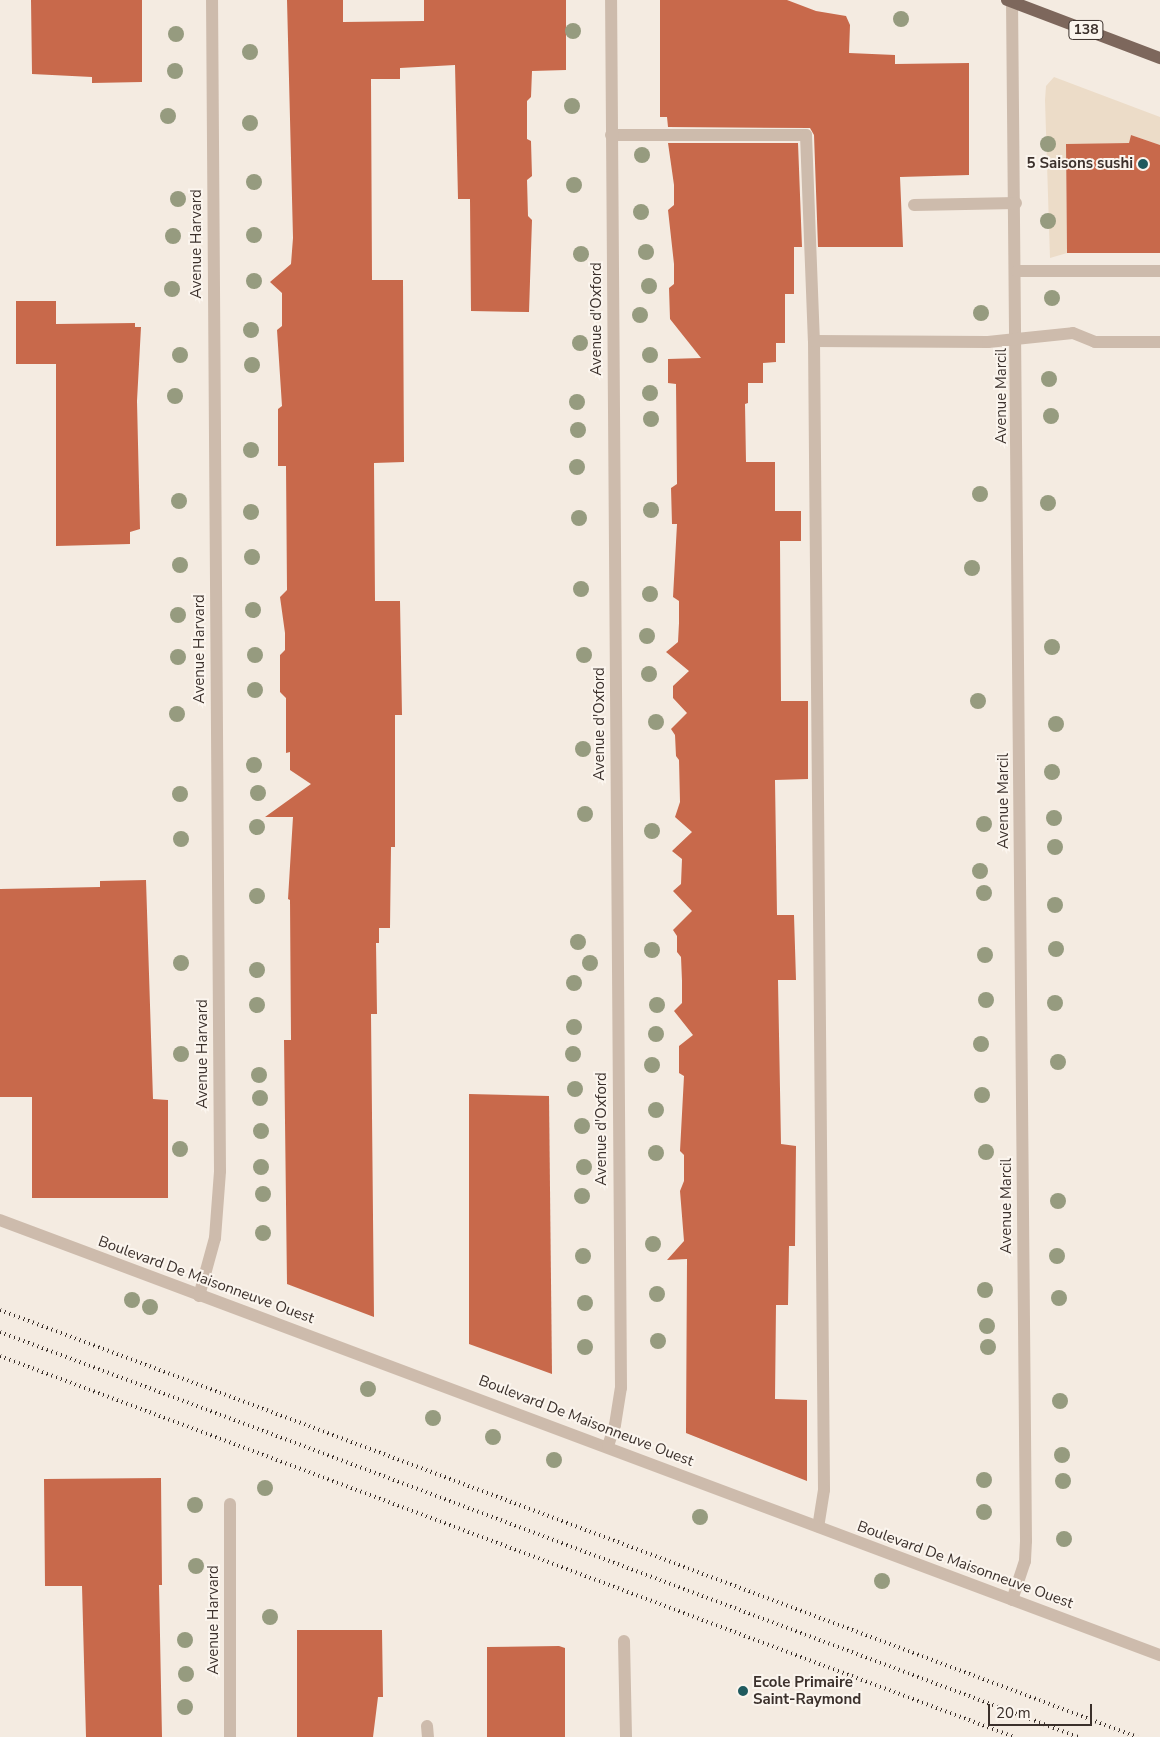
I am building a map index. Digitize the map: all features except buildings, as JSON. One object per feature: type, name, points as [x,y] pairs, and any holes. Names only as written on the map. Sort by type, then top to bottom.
[{"type":"main road","name":"138","points":[[1011,1],[1160,58]]},
{"type":"street","name":"Avenue Harvard","points":[[199,1296],[218,1218],[220,1171],[212,0]]},
{"type":"street","name":"Avenue d'Oxford","points":[[608,1446],[615,1425],[621,1388],[611,0]]},
{"type":"street","name":"Avenue Marcil","points":[[1011,1],[1018,341],[1026,1541],[1024,1561],[1012,1600]]},
{"type":"street","points":[[611,135],[806,135],[814,341],[824,1490],[818,1527]]},
{"type":"street","points":[[914,205],[1016,203]]},
{"type":"street","points":[[1017,271],[1160,272]]},
{"type":"street","points":[[814,341],[1018,341],[1041,334],[1073,333],[1095,342],[1160,342]]},
{"type":"street","name":"Boulevard De Maisonneuve Ouest","points":[[0,1220],[199,1296],[608,1446],[1160,1655]]},
{"type":"street","name":"Avenue Harvard","points":[[230,1504],[230,1737]]},
{"type":"street","points":[[624,1641],[626,1737]]},
{"type":"shaded area","points":[[1054,77],[1160,117],[1160,145],[1131,135],[1129,143],[1066,145],[1067,253],[1050,258],[1045,100],[1046,86]]},
{"type":"railway","points":[[0,1310],[1137,1737]]},
{"type":"railway","points":[[0,1332],[1078,1737]]},
{"type":"railway","points":[[0,1356],[1014,1737]]},
{"type":"place","name":"5 Saisons sushi","points":[[1143,164]]},
{"type":"place","name":"Ecole Primaire Saint-Raymond","points":[[743,1691]]}]
